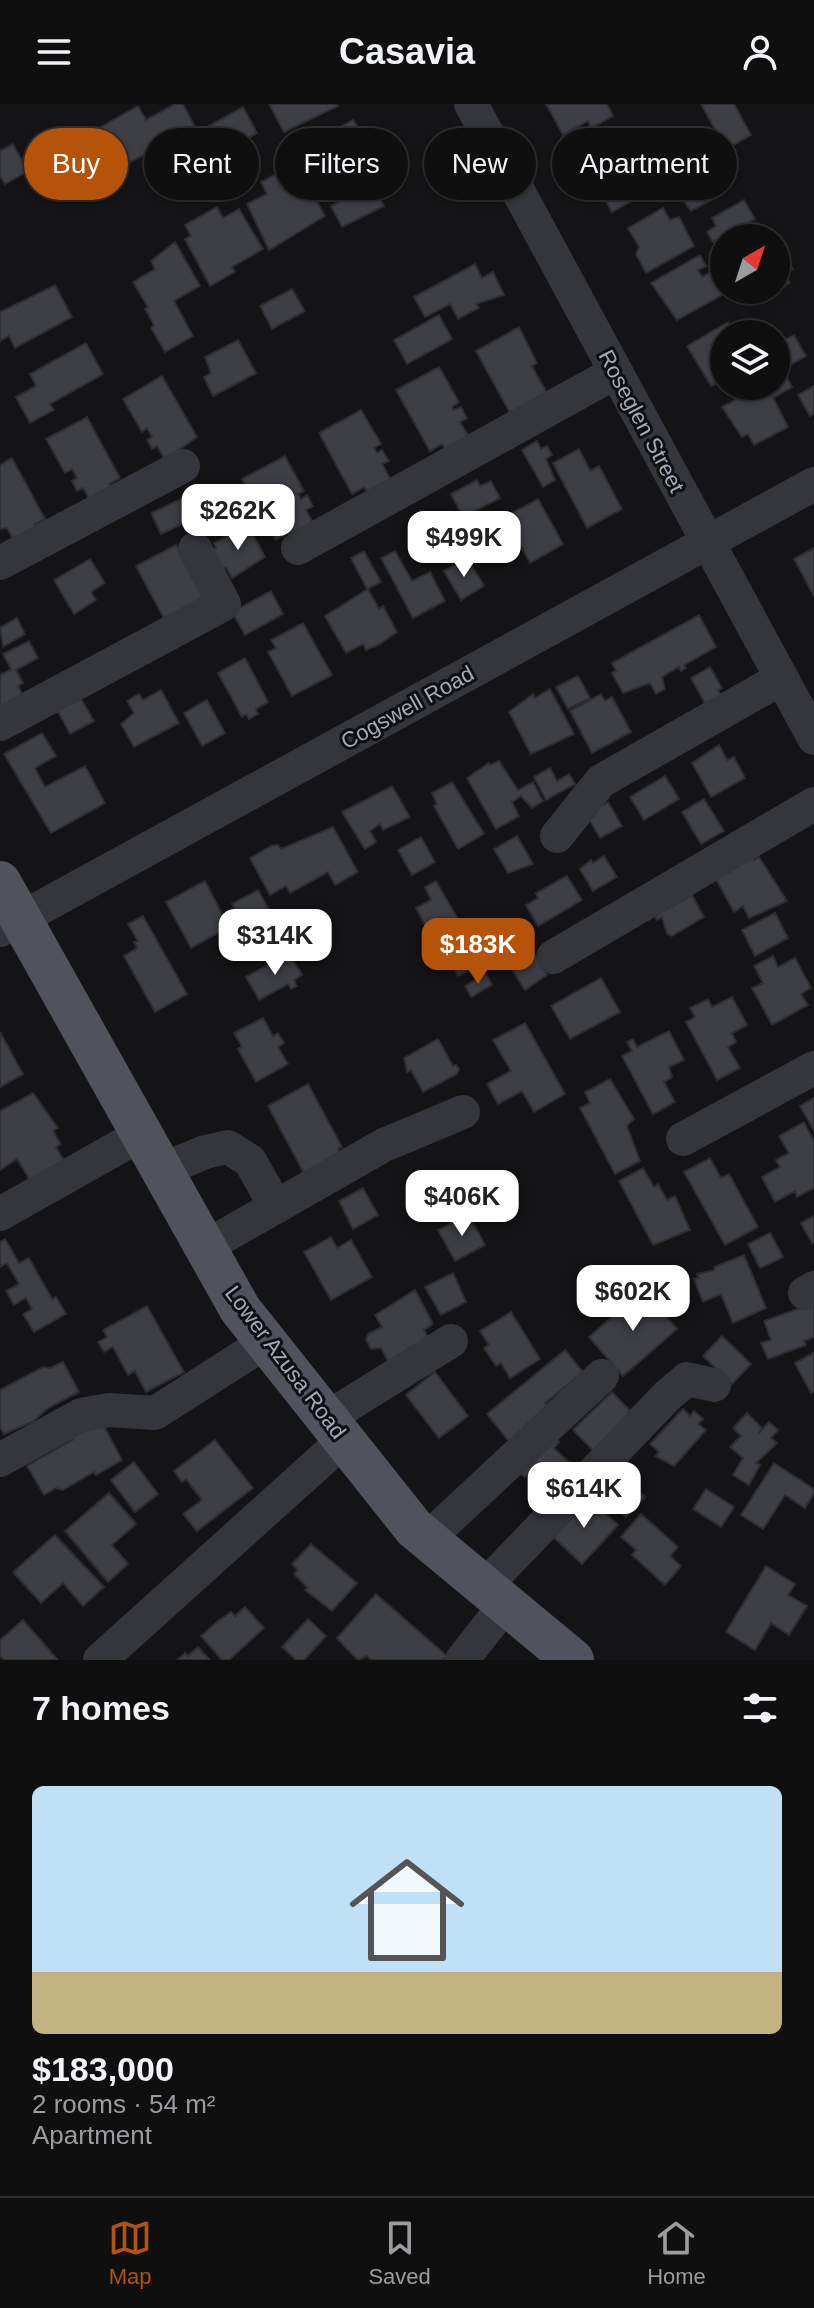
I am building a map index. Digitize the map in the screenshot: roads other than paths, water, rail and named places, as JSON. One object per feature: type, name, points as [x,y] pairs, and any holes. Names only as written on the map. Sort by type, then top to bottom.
[{"type":"main road","name":"Lower Azusa Road","points":[[0,882],[10,924],[142,1134],[240,1309],[414,1528],[573,1660]]},
{"type":"street","name":"Roseglen Street","points":[[471,104],[814,738]]},
{"type":"street","points":[[298,548],[616,372]]},
{"type":"street","points":[[0,563],[183,466]]},
{"type":"street","name":"Cogswell Road","points":[[10,924],[814,484]]},
{"type":"street","points":[[0,724],[224,604],[195,549]]},
{"type":"street","points":[[557,836],[601,781],[782,678]]},
{"type":"street","points":[[553,957],[814,804]]},
{"type":"street","points":[[683,1139],[814,1068]]},
{"type":"street","points":[[205,1247],[384,1145],[463,1112]]},
{"type":"street","points":[[0,1214],[142,1134]]},
{"type":"street","points":[[162,1170],[205,1152],[228,1147],[250,1161],[276,1207]]},
{"type":"street","points":[[100,1660],[335,1429],[451,1341]]},
{"type":"street","points":[[0,1460],[81,1415],[109,1410],[155,1413],[266,1342]]},
{"type":"street","points":[[427,1539],[602,1376]]},
{"type":"street","points":[[462,1660],[495,1596],[667,1396],[687,1379],[714,1385]]}]
